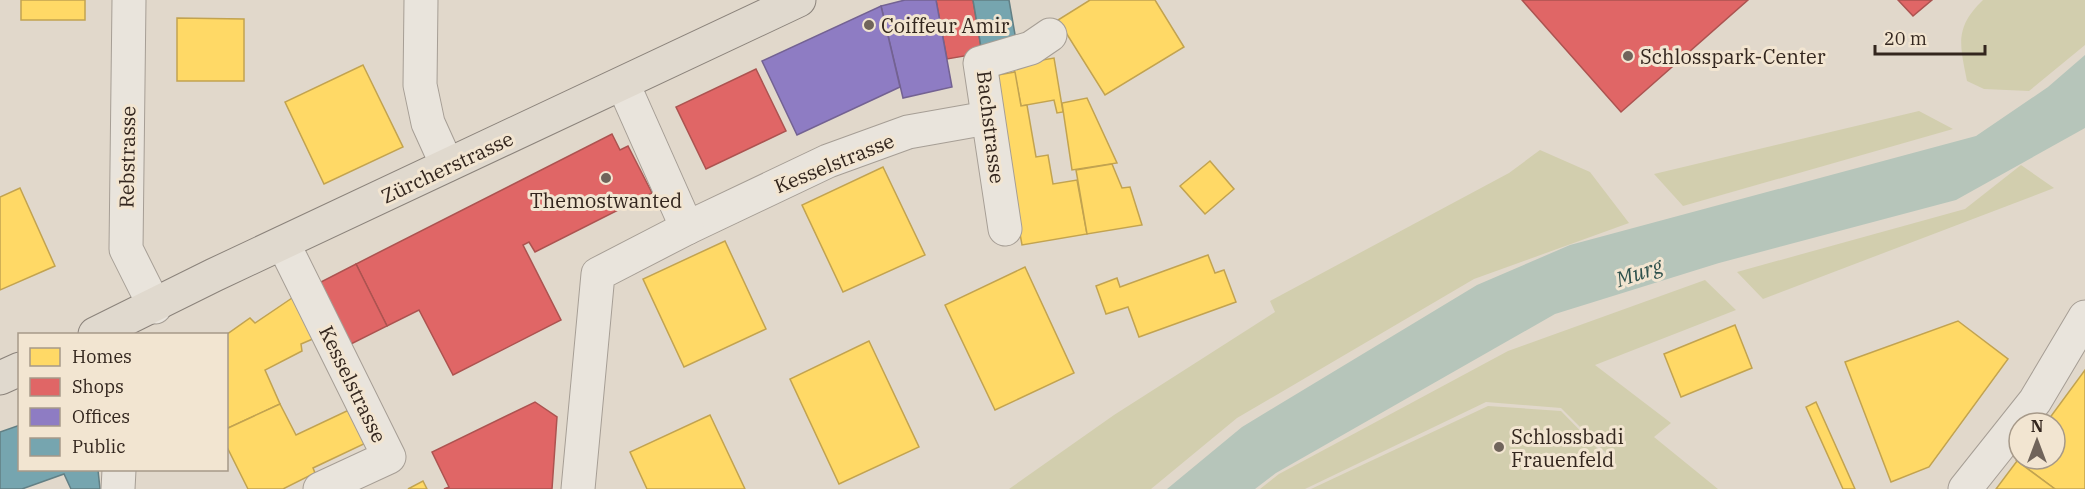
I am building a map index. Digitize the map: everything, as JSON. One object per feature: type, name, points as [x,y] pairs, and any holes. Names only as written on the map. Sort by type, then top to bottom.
[{"type":"main road","name":"Zürcherstrasse","points":[[97,333],[447,165],[799,0]]},
{"type":"main road","points":[[0,378],[18,370]]},
{"type":"street","name":"Rebstrasse","points":[[129,0],[126,249],[155,307]]},
{"type":"street","points":[[421,0],[420,85],[428,123],[447,165]]},
{"type":"street","name":"Bachstrasse","points":[[1005,229],[980,63],[1032,48],[1050,35]]},
{"type":"street","points":[[623,84],[687,228]]},
{"type":"street","name":"Kesselstrasse","points":[[578,489],[598,274],[687,228],[828,161],[908,132],[987,118]]},
{"type":"street","name":"Kesselstrasse","points":[[283,243],[389,457],[320,489]]},
{"type":"street","points":[[1965,489],[2035,401],[2085,317]]},
{"type":"street","points":[[118,489],[119,471]]},
{"type":"shaded area","points":[[1983,0],[2085,0],[2085,45],[2029,91],[1984,89],[1967,81],[1961,47],[1963,28],[1967,19]]},
{"type":"shaded area","points":[[1919,111],[1953,129],[1683,206],[1654,174]]},
{"type":"shaded area","points":[[1540,150],[1590,172],[1629,223],[1474,279],[1237,418],[1151,489],[1009,489],[1114,415],[1275,312],[1270,301],[1509,173]]},
{"type":"shaded area","points":[[2021,165],[2054,188],[1763,299],[1737,272],[1965,209]]},
{"type":"shaded area","points":[[1705,280],[1736,310],[1595,365],[1671,423],[1654,437],[1718,489],[1311,489],[1488,406],[1561,411],[1605,456],[1608,455],[1561,408],[1486,402],[1305,489],[1260,489],[1279,474],[1508,351]]},
{"type":"water","name":"Murg","points":[[2085,55],[2085,128],[1956,200],[1719,263],[1555,314],[1276,473],[1255,489],[1167,489],[1242,427],[1477,285],[1570,245],[1976,136],[2048,87]]},
{"type":"building: Homes","points":[[21,0],[85,0],[85,20],[21,20]]},
{"type":"building: Homes","points":[[1090,0],[1155,0],[1184,47],[1105,95],[1058,20]]},
{"type":"building: Homes","points":[[177,18],[244,19],[244,81],[177,81]]},
{"type":"building: Homes","points":[[1054,58],[1063,112],[1057,113],[1054,100],[1021,106],[1013,65]]},
{"type":"building: Homes","points":[[363,65],[403,147],[324,184],[285,102]]},
{"type":"building: Homes","points":[[1015,72],[1021,106],[1027,105],[1036,157],[1048,155],[1053,184],[1077,180],[1087,234],[1022,245],[992,76]]},
{"type":"building: Homes","points":[[1087,98],[1117,163],[1072,170],[1062,103]]},
{"type":"building: Homes","points":[[1210,161],[1234,189],[1205,214],[1180,186]]},
{"type":"building: Homes","points":[[1112,164],[1122,188],[1130,187],[1142,225],[1087,234],[1076,170]]},
{"type":"building: Homes","points":[[883,167],[925,255],[843,292],[802,205]]},
{"type":"building: Homes","points":[[20,188],[55,266],[0,290],[0,197]]},
{"type":"building: Homes","points":[[725,241],[766,329],[684,367],[643,279]]},
{"type":"building: Homes","points":[[1208,255],[1215,273],[1224,270],[1236,302],[1139,337],[1128,307],[1106,314],[1096,286],[1117,278],[1120,287]]},
{"type":"building: Homes","points":[[1025,267],[1074,373],[995,410],[945,305]]},
{"type":"building: Homes","points":[[295,296],[315,338],[301,344],[302,351],[265,370],[280,404],[228,428],[228,334],[250,318],[255,323]]},
{"type":"building: Homes","points":[[1958,321],[2008,359],[1929,467],[1891,482],[1845,362]]},
{"type":"building: Homes","points":[[1735,325],[1752,368],[1681,397],[1664,354]]},
{"type":"building: Homes","points":[[869,341],[919,447],[839,484],[790,379]]},
{"type":"building: Homes","points":[[2085,370],[2085,489],[2055,489],[2031,471],[2067,471],[2067,411],[2055,411]]},
{"type":"building: Homes","points":[[1816,402],[1855,489],[1843,489],[1806,407]]},
{"type":"building: Homes","points":[[280,404],[296,435],[351,409],[368,442],[313,468],[315,473],[283,489],[248,489],[228,449],[228,428]]},
{"type":"building: Homes","points":[[710,415],[745,489],[647,489],[630,452]]},
{"type":"building: Homes","points":[[2010,471],[2031,471],[2055,489],[1996,489]]},
{"type":"building: Homes","points":[[423,481],[427,489],[408,489]]},
{"type":"building: Shops","points":[[936,0],[973,0],[982,53],[947,59]]},
{"type":"building: Shops","name":"Schlosspark-Center","points":[[1522,0],[1748,0],[1621,112]]},
{"type":"building: Shops","points":[[1898,0],[1932,0],[1913,16]]},
{"type":"building: Shops","points":[[756,69],[786,131],[706,169],[676,107]]},
{"type":"building: Shops","points":[[612,134],[620,150],[628,146],[652,193],[535,252],[529,242],[523,245],[561,320],[453,375],[419,310],[387,326],[356,264]]},
{"type":"building: Shops","points":[[356,264],[387,326],[347,346],[315,285]]},
{"type":"building: Shops","points":[[535,402],[557,417],[552,489],[444,489],[449,487],[432,452]]},
{"type":"building: Offices","points":[[905,0],[936,0],[952,87],[903,98],[881,6]]},
{"type":"building: Offices","points":[[881,6],[900,87],[797,135],[762,61]]},
{"type":"building: Public","points":[[973,0],[1009,0],[1017,46],[982,53]]},
{"type":"building: Public","points":[[18,426],[18,471],[98,471],[100,489],[71,489],[64,474],[22,489],[0,489],[0,432]]},
{"type":"place","name":"Coiffeur Amir","points":[[869,25]]},
{"type":"place","name":"Schlosspark-Center","points":[[1628,56]]},
{"type":"place","name":"Themostwanted","points":[[606,178]]},
{"type":"place","name":"Schlossbadi Frauenfeld","points":[[1499,447]]}]
